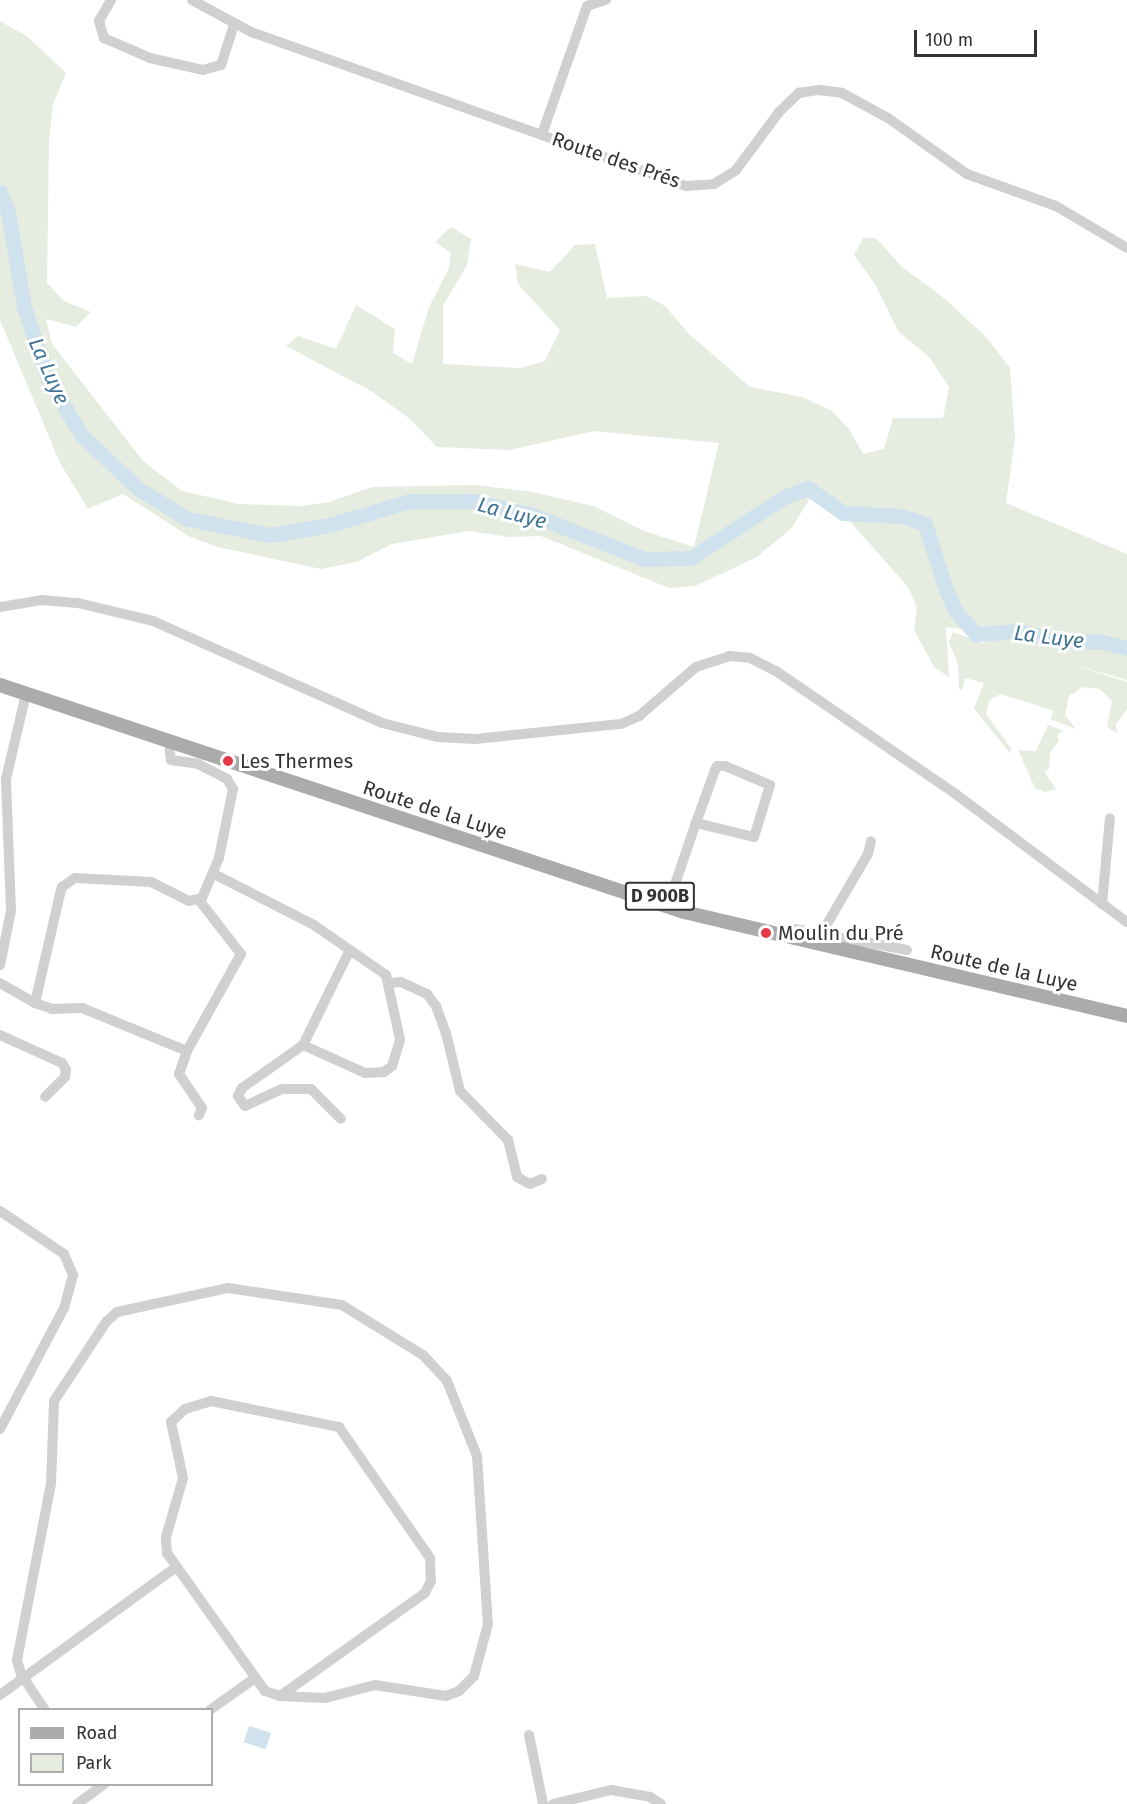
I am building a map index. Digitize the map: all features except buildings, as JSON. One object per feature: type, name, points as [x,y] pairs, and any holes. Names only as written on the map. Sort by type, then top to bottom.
[{"type":"main road","name":"Route de la Luye","points":[[0,685],[585,879],[733,924],[1127,1016]]},
{"type":"street","points":[[111,0],[99,21],[104,38],[150,58],[203,70],[221,65],[234,25]]},
{"type":"street","name":"Route des Prés","points":[[192,0],[234,25],[675,182],[700,187],[714,184],[735,170],[789,101],[809,91],[831,91],[854,98],[888,118],[967,174],[1056,206],[1127,248]]},
{"type":"street","points":[[542,134],[587,6],[606,0]]},
{"type":"street","points":[[0,607],[42,600],[78,603],[153,621],[382,723],[438,737],[475,739],[621,724],[639,716],[696,667],[729,656],[750,658],[776,671],[957,795],[1127,922]]},
{"type":"street","points":[[0,965],[11,911],[3,817],[4,756],[26,694]]},
{"type":"street","points":[[169,742],[168,754],[175,763],[198,765],[231,783],[232,796],[214,874],[199,900]]},
{"type":"street","points":[[669,903],[696,824],[717,766],[725,766],[770,785],[754,837],[696,824]]},
{"type":"street","points":[[1102,904],[1110,818]]},
{"type":"street","points":[[820,936],[868,854],[871,841]]},
{"type":"street","points":[[214,874],[314,924],[386,975],[400,1040],[398,1054],[384,1072],[365,1073],[303,1045]]},
{"type":"street","points":[[35,1003],[60,894],[75,878],[151,882],[189,901],[199,900]]},
{"type":"street","points":[[199,900],[241,954],[188,1051],[179,1074],[202,1108],[199,1115]]},
{"type":"street","points":[[781,937],[789,929],[907,951]]},
{"type":"street","points":[[341,1119],[311,1089],[295,1086],[245,1106],[240,1103],[242,1088],[303,1045],[350,950]]},
{"type":"street","points":[[388,983],[400,982],[427,994],[436,1006],[446,1033],[460,1091],[475,1111],[508,1140],[517,1177],[530,1184],[542,1179]]},
{"type":"street","points":[[0,983],[35,1003],[52,1009],[82,1008],[188,1051]]},
{"type":"street","points":[[0,1035],[62,1063],[66,1070],[65,1077],[45,1097]]},
{"type":"street","points":[[0,1211],[64,1254],[73,1275],[64,1308],[0,1429]]},
{"type":"street","points":[[44,1708],[17,1667],[17,1651],[51,1484],[54,1401],[106,1322],[117,1311],[235,1288],[342,1305],[423,1355],[447,1381],[477,1456],[488,1624],[474,1676],[459,1691],[446,1696],[375,1685],[325,1698],[280,1696],[267,1693],[255,1678],[176,1567],[165,1543],[183,1478],[170,1426],[180,1413],[211,1401],[327,1422],[344,1431],[427,1552],[431,1581],[424,1593],[280,1696]]},
{"type":"street","points":[[0,1695],[176,1567]]},
{"type":"street","points":[[213,1708],[255,1678]]},
{"type":"street","points":[[529,1735],[543,1804]]},
{"type":"street","points":[[77,1804],[100,1786]]},
{"type":"street","points":[[552,1804],[611,1790],[650,1797],[661,1804]]},
{"type":"green space","points":[[0,21],[28,37],[66,73],[53,104],[49,142],[47,283],[64,301],[91,312],[76,327],[46,319],[52,344],[143,461],[182,491],[239,504],[302,506],[329,502],[372,487],[475,485],[533,492],[593,506],[644,531],[694,547],[719,443],[594,431],[510,450],[437,447],[410,419],[371,391],[286,346],[298,336],[336,349],[356,305],[395,329],[393,353],[412,364],[429,307],[449,268],[451,253],[435,242],[451,227],[471,239],[467,265],[443,306],[443,364],[520,368],[545,361],[560,330],[518,284],[515,264],[550,272],[575,245],[595,244],[607,298],[646,296],[665,306],[688,333],[750,387],[802,397],[832,411],[849,429],[863,454],[884,449],[893,418],[943,418],[949,387],[930,358],[898,331],[875,284],[854,255],[863,238],[876,238],[902,267],[944,298],[987,338],[1010,368],[1015,438],[1006,503],[1127,554],[1127,680],[1071,664],[1127,682],[1127,709],[1116,724],[1117,733],[1107,727],[1112,701],[1100,689],[1083,687],[1069,696],[1065,715],[1076,729],[1050,719],[1054,711],[1001,694],[989,700],[986,714],[1012,750],[1009,752],[974,708],[984,683],[965,678],[962,691],[959,688],[958,664],[949,642],[953,632],[983,643],[995,634],[946,627],[949,677],[934,667],[914,630],[917,607],[908,587],[818,485],[791,529],[755,558],[695,586],[669,588],[541,536],[509,537],[469,531],[392,544],[356,562],[321,569],[218,547],[190,537],[123,494],[88,509],[60,463],[0,320]]},
{"type":"green space","points":[[1048,725],[1064,731],[1057,734],[1059,741],[1050,752],[1049,769],[1044,771],[1056,789],[1045,792],[1035,788],[1018,750],[1036,751]]},
{"type":"water","points":[[249,1726],[271,1733],[266,1749],[244,1742]]},
{"type":"waterway","name":"La Luye","points":[[0,192],[8,212],[24,307],[47,377],[82,436],[140,490],[188,519],[270,535],[329,525],[410,501],[473,501],[532,515],[644,559],[691,558],[784,497],[808,488],[843,513],[902,516],[925,524],[946,590],[956,612],[976,634],[1018,631],[1059,641],[1103,642],[1127,648]]},
{"type":"place","name":"Les Thermes","points":[[228,761]]},
{"type":"place","name":"Moulin du Pré","points":[[766,933]]}]
